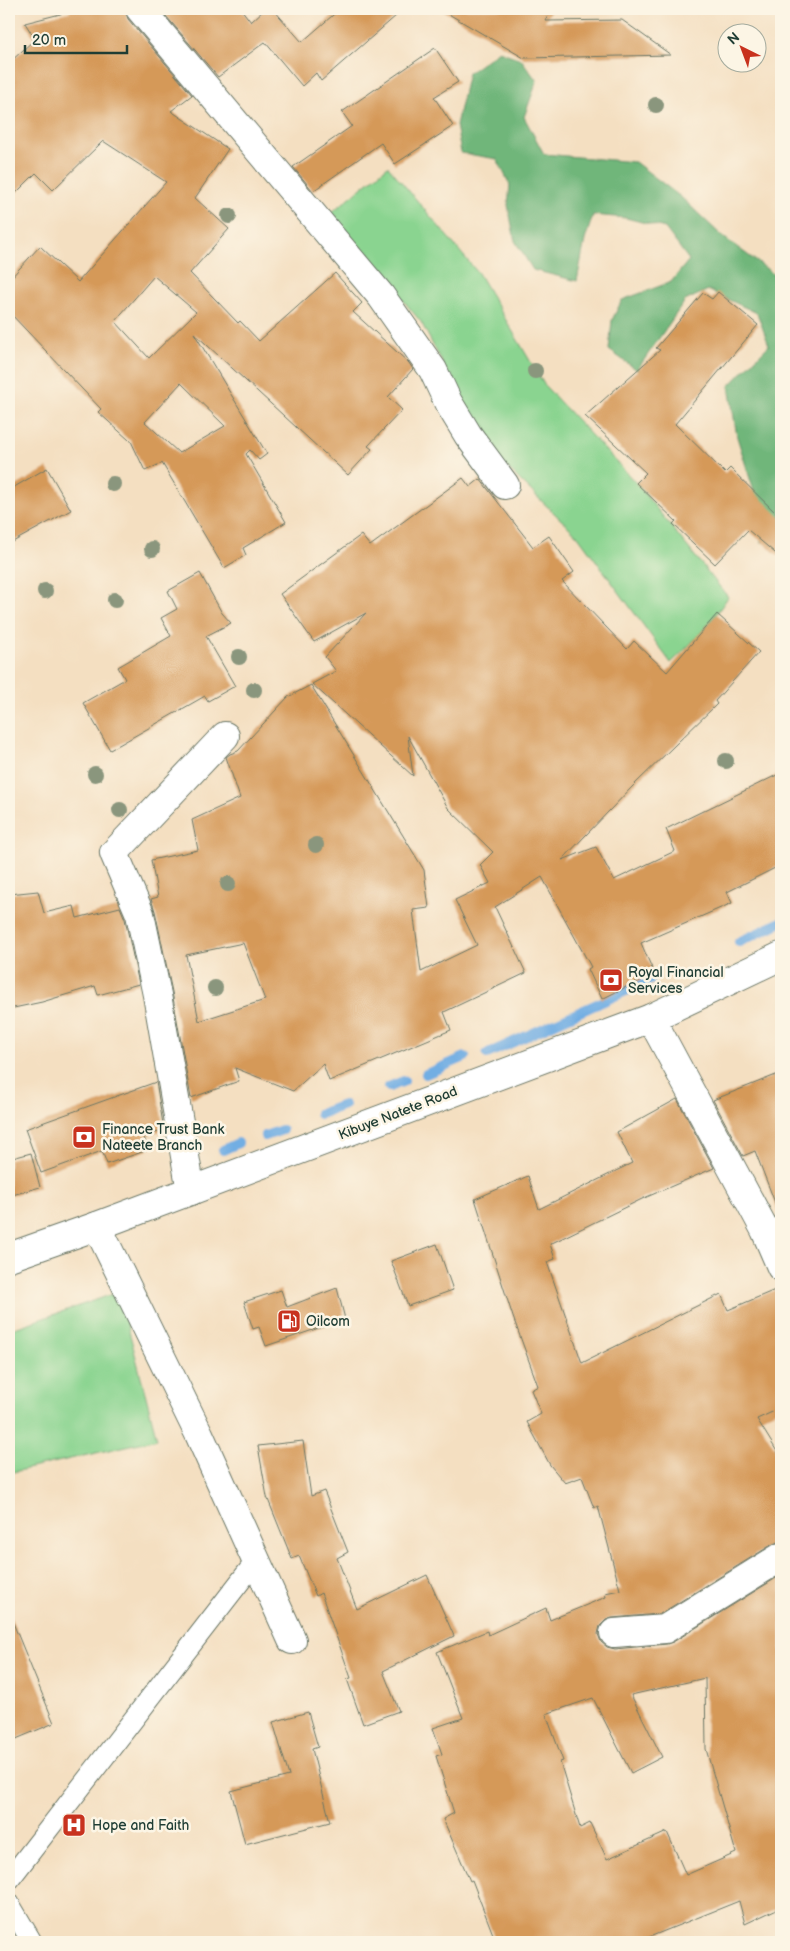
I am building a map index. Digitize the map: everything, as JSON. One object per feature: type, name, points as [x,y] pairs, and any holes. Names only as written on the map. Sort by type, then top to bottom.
[{"type":"street","points":[[140,9],[381,296],[432,370],[468,436],[505,485]]},
{"type":"street","points":[[191,1191],[157,994],[140,914],[114,853],[224,736]]},
{"type":"street","name":"Kibuye Natete Road","points":[[9,1257],[97,1226],[651,1018],[781,956]]},
{"type":"street","points":[[651,1018],[765,1230],[781,1267]]},
{"type":"street","points":[[97,1226],[199,1434],[292,1640]]},
{"type":"street","points":[[614,1633],[665,1629],[781,1557]]},
{"type":"lane","points":[[9,1880],[256,1561]]},
{"type":"lane","points":[[9,1903],[32,1942]]},
{"type":"green space","points":[[499,51],[521,59],[537,81],[524,117],[544,154],[635,162],[682,198],[722,236],[771,272],[781,283],[781,543],[761,542],[757,501],[737,437],[729,386],[769,345],[757,313],[708,290],[685,301],[637,370],[609,350],[612,320],[622,300],[671,282],[689,260],[665,228],[626,218],[593,215],[585,240],[577,281],[533,270],[515,241],[508,205],[510,185],[497,159],[461,153],[456,125],[468,73]]},
{"type":"green space","points":[[388,166],[478,273],[545,386],[636,483],[728,597],[701,632],[671,663],[578,536],[501,462],[465,416],[443,364],[421,322],[331,213]]},
{"type":"green space","points":[[119,1292],[157,1439],[9,1473],[9,1330]]},
{"type":"building","points":[[73,9],[125,9],[128,19],[192,95],[171,111],[228,149],[195,198],[229,229],[190,273],[238,323],[240,321],[259,341],[335,273],[362,303],[353,312],[409,363],[413,369],[388,397],[402,410],[368,446],[372,449],[348,475],[194,333],[267,454],[259,460],[250,450],[246,454],[286,522],[243,548],[246,555],[224,568],[162,463],[145,471],[130,439],[98,412],[101,409],[9,312],[9,280],[40,246],[78,282],[166,182],[103,141],[53,190],[36,173],[9,200],[9,63],[35,39],[25,23]],"holes":[[[154,276],[196,312],[149,358],[115,321]],[[181,383],[225,426],[179,453],[145,422]]]},
{"type":"building","points":[[160,9],[241,9],[251,22],[265,9],[273,9],[302,42],[340,9],[404,9],[321,81],[316,73],[302,86],[265,42],[218,77]]},
{"type":"building","points":[[440,9],[552,9],[545,21],[622,20],[671,55],[524,58]]},
{"type":"building","points":[[435,48],[458,82],[434,97],[453,126],[395,164],[381,143],[313,191],[293,167],[352,126],[342,112]]},
{"type":"building","points":[[718,292],[758,325],[675,424],[725,473],[730,468],[781,518],[781,558],[748,530],[715,564],[673,524],[676,521],[636,483],[646,473],[585,416],[660,350],[656,348],[703,293],[712,299]]},
{"type":"building","points":[[47,468],[71,510],[9,544],[9,490]]},
{"type":"building","points":[[463,478],[470,487],[480,479],[533,547],[549,536],[574,572],[562,581],[627,649],[634,641],[667,672],[717,614],[759,652],[715,701],[717,704],[633,786],[562,860],[596,847],[614,880],[675,851],[666,829],[781,773],[781,865],[727,892],[732,903],[641,943],[654,973],[602,999],[588,969],[591,967],[542,877],[495,907],[526,973],[444,1012],[451,1030],[329,1081],[323,1064],[293,1091],[235,1068],[239,1081],[191,1098],[172,992],[151,899],[158,897],[151,860],[198,850],[192,820],[240,798],[226,757],[238,751],[288,697],[311,685],[424,870],[429,908],[413,910],[421,972],[477,945],[455,900],[490,883],[480,865],[493,852],[448,808],[408,736],[413,776],[312,684],[336,671],[325,657],[366,613],[314,642],[280,594],[361,535],[370,546]],"holes":[[[243,943],[265,1000],[199,1021],[186,955]]]},
{"type":"building","points":[[200,573],[222,613],[231,623],[206,636],[235,686],[208,701],[205,696],[110,750],[83,703],[125,679],[118,667],[171,636],[161,618],[177,609],[168,591]]},
{"type":"building","points":[[38,891],[44,913],[74,906],[77,918],[120,907],[125,919],[139,984],[98,995],[95,986],[42,1002],[9,1009],[9,894]]},
{"type":"building","points":[[781,1073],[781,1212],[779,1213],[755,1151],[743,1156],[713,1100]]},
{"type":"building","points":[[156,1082],[164,1130],[144,1137],[148,1150],[107,1164],[102,1151],[41,1173],[25,1129]]},
{"type":"building","points":[[677,1099],[714,1168],[642,1199],[550,1244],[555,1259],[547,1262],[582,1363],[721,1294],[728,1310],[775,1290],[781,1305],[781,1408],[757,1419],[781,1458],[781,1541],[773,1544],[660,1614],[612,1618],[606,1620],[600,1626],[598,1634],[601,1642],[607,1647],[615,1649],[667,1644],[781,1575],[781,1907],[745,1924],[739,1901],[637,1942],[496,1942],[472,1880],[470,1881],[443,1819],[454,1813],[436,1756],[442,1754],[433,1728],[463,1718],[437,1652],[487,1631],[488,1635],[546,1608],[550,1620],[606,1597],[605,1593],[620,1590],[598,1506],[594,1508],[582,1477],[565,1483],[550,1465],[527,1422],[541,1414],[531,1390],[538,1386],[513,1317],[475,1199],[528,1176],[539,1209],[632,1163],[617,1132]],"holes":[[[705,1678],[706,1749],[736,1853],[686,1875],[667,1832],[607,1859],[590,1823],[580,1828],[560,1762],[563,1761],[546,1714],[593,1698],[631,1773],[662,1757],[631,1695]]]},
{"type":"building","points":[[31,1153],[40,1187],[9,1196],[9,1159]]},
{"type":"building","points":[[437,1244],[453,1290],[408,1306],[391,1261]]},
{"type":"building","points":[[337,1288],[345,1319],[266,1346],[259,1327],[253,1329],[244,1302],[281,1290],[287,1307]]},
{"type":"building","points":[[303,1441],[311,1496],[324,1491],[348,1552],[337,1558],[357,1609],[427,1575],[454,1636],[383,1671],[399,1711],[363,1724],[347,1679],[351,1678],[321,1593],[316,1596],[299,1556],[292,1559],[267,1497],[258,1446]]},
{"type":"building","points":[[9,1613],[54,1723],[9,1742]]},
{"type":"building","points":[[308,1712],[318,1747],[312,1749],[330,1822],[245,1844],[231,1791],[289,1776],[273,1722]]},
{"type":"waterway","points":[[739,942],[781,922]]},
{"type":"waterway","points":[[487,1054],[650,980]]},
{"type":"waterway","points":[[426,1074],[465,1057]]},
{"type":"waterway","points":[[389,1087],[404,1081]]},
{"type":"waterway","points":[[320,1114],[344,1105]]},
{"type":"waterway","points":[[265,1136],[282,1130]]},
{"type":"waterway","points":[[223,1150],[238,1143]]},
{"type":"place","name":"Royal Financial Services","points":[[611,980]]},
{"type":"place","name":"Finance Trust Bank Nateete Branch","points":[[84,1137]]},
{"type":"place","name":"Oilcom","points":[[289,1321]]},
{"type":"place","name":"Hope and Faith","points":[[74,1825]]}]
